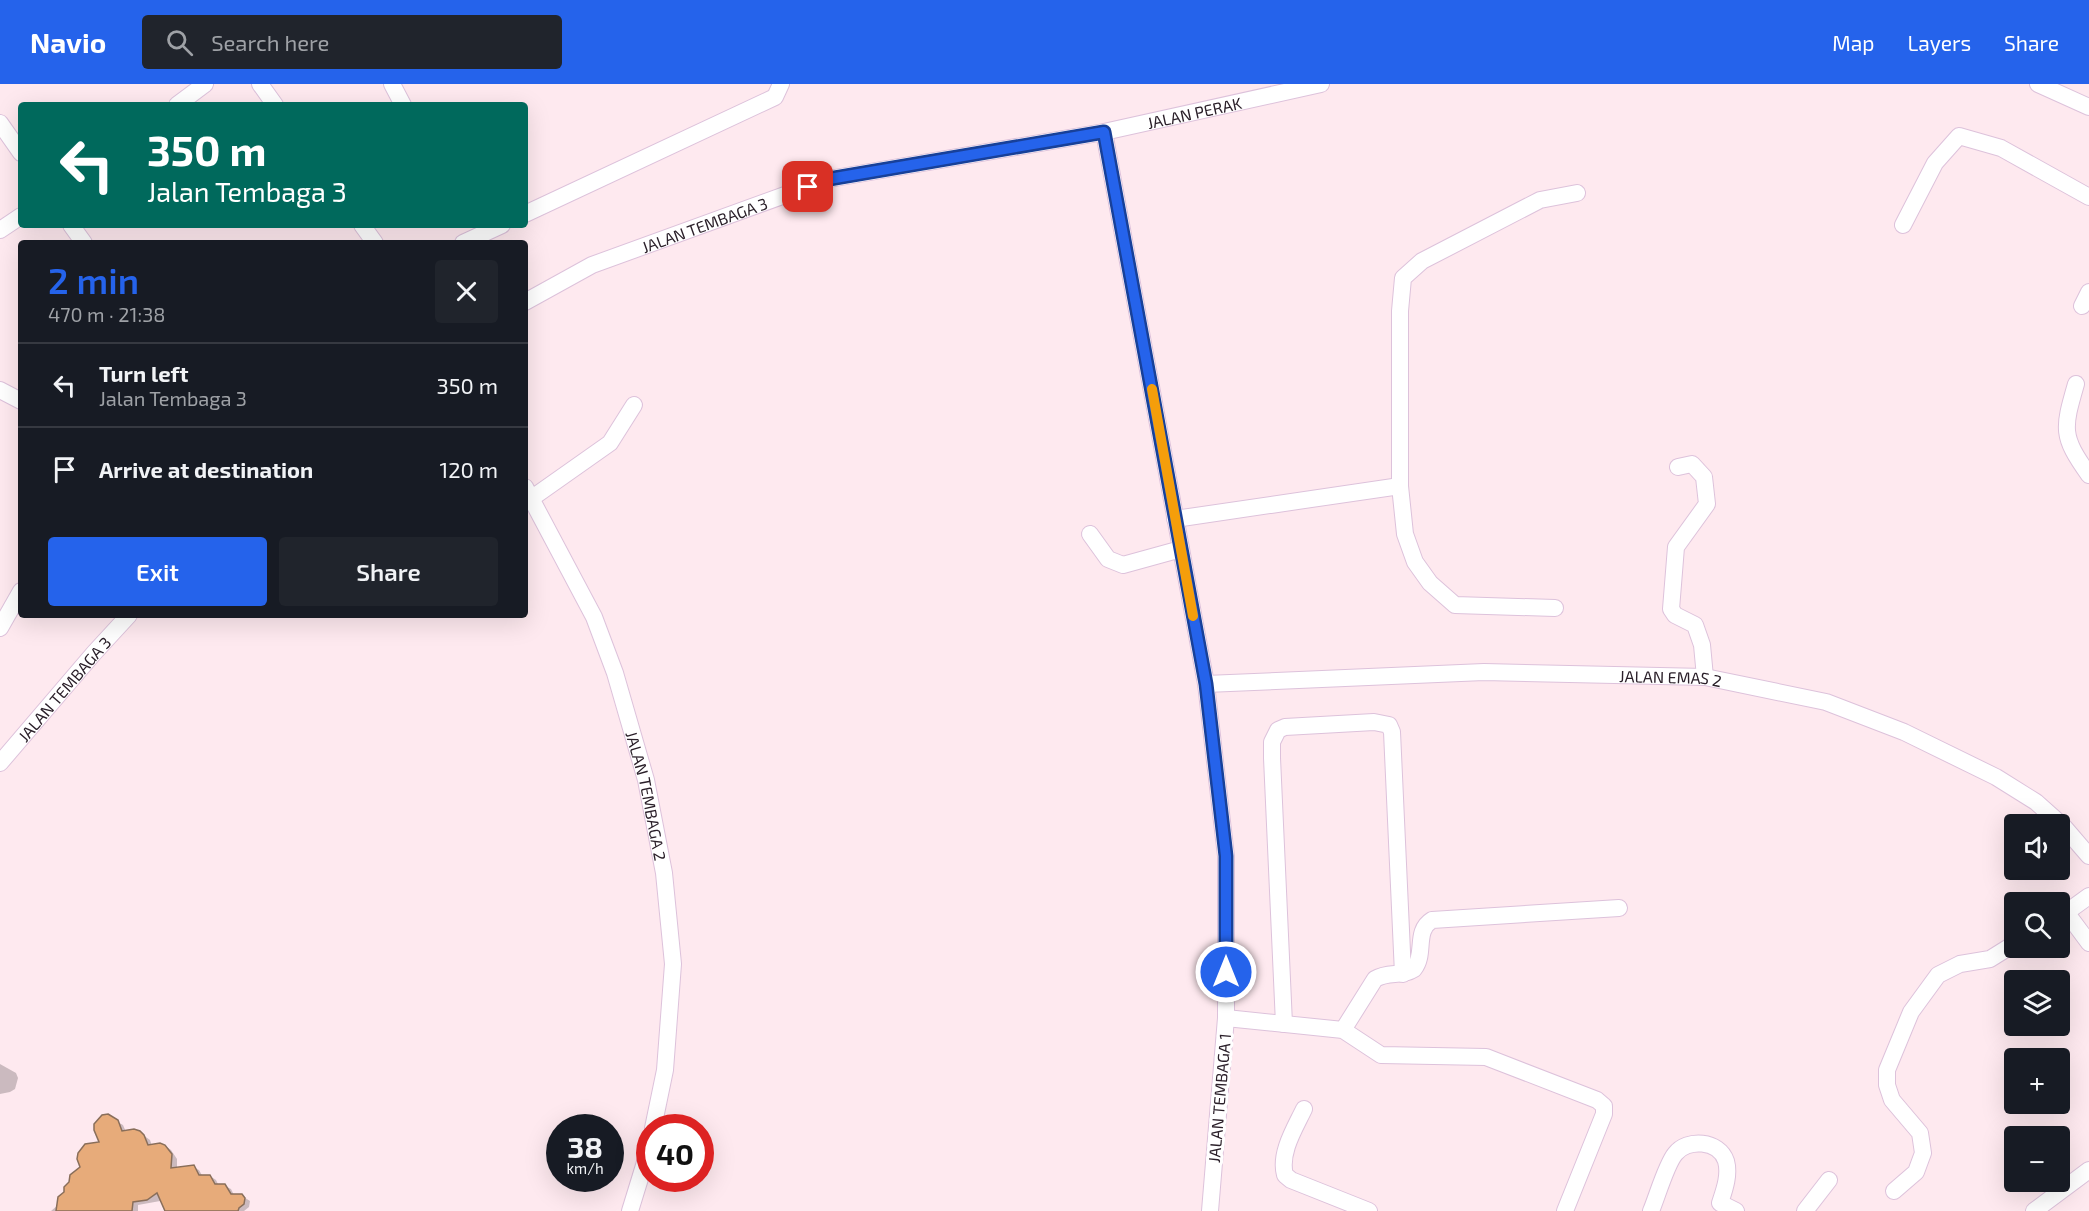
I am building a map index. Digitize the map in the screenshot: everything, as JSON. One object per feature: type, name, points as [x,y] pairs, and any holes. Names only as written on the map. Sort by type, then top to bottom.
[{"type":"street","points":[[181,102],[206,84]]},
{"type":"street","points":[[260,84],[273,102]]},
{"type":"street","points":[[392,84],[401,102]]},
{"type":"street","points":[[528,213],[775,97],[781,84]]},
{"type":"street","name":"JALAN PERAK","points":[[1104,132],[1321,84]]},
{"type":"street","points":[[2038,84],[2089,107]]},
{"type":"street","points":[[0,123],[18,149]]},
{"type":"street","name":"JALAN TEMBAGA 3","points":[[528,300],[592,264],[829,179],[1104,132]]},
{"type":"street","name":"JALAN TEMBAGA 1","points":[[1104,132],[1206,684],[1226,856],[1226,1018],[1210,1211]]},
{"type":"street","points":[[1903,225],[1935,163],[1959,136],[2001,148],[2089,197]]},
{"type":"street","points":[[1555,608],[1455,605],[1430,583],[1416,562],[1405,534],[1400,486],[1400,311],[1403,278],[1422,261],[1540,200],[1577,193]]},
{"type":"street","points":[[0,230],[18,218]]},
{"type":"street","points":[[467,236],[492,228]]},
{"type":"street","points":[[2076,384],[2066,419],[2067,437],[2075,456],[2089,476]]},
{"type":"street","points":[[0,390],[18,399]]},
{"type":"street","points":[[528,492],[610,443],[633,405]]},
{"type":"street","points":[[1678,467],[1692,464],[1704,477],[1707,504],[1676,548],[1671,609],[1675,615],[1695,625],[1702,645],[1705,677]]},
{"type":"street","points":[[1175,519],[1400,486]]},
{"type":"street","name":"JALAN TEMBAGA 2","points":[[528,492],[594,616],[615,673],[646,780],[664,873],[673,964],[665,1070],[656,1114]]},
{"type":"street","points":[[1090,534],[1108,559],[1123,565],[1181,549]]},
{"type":"street","points":[[0,628],[18,596]]},
{"type":"street","name":"JALAN TEMBAGA 3","points":[[0,764],[126,618]]},
{"type":"street","name":"JALAN EMAS 2","points":[[1206,684],[1484,672],[1705,677],[1826,702],[1904,732],[1996,777],[2036,802],[2064,827],[2089,856]]},
{"type":"street","points":[[1284,1024],[1272,742],[1278,730],[1285,727],[1374,722],[1389,725],[1392,732],[1403,974]]},
{"type":"street","points":[[2070,909],[2089,897]]},
{"type":"street","points":[[1343,1030],[1376,979],[1383,975],[1403,974],[1418,965],[1421,934],[1426,923],[1432,920],[1619,908]]},
{"type":"street","points":[[2070,922],[2089,943]]},
{"type":"street","points":[[1893,1191],[1916,1172],[1923,1153],[1920,1133],[1892,1100],[1887,1085],[1887,1070],[1911,1012],[1938,975],[1960,964],[1990,959],[2004,950]]},
{"type":"street","points":[[1226,1018],[1343,1030],[1381,1055],[1486,1057],[1601,1102],[1604,1106],[1604,1114],[1565,1211]]},
{"type":"street","points":[[1304,1109],[1287,1146],[1283,1167],[1285,1175],[1291,1180],[1369,1211]]},
{"type":"street","points":[[1651,1211],[1674,1155],[1689,1144],[1699,1143],[1720,1152],[1726,1161],[1727,1175],[1719,1207],[1736,1211]]},
{"type":"street","points":[[2034,1211],[2089,1170]]},
{"type":"street","points":[[1805,1211],[1829,1180]]},
{"type":"street","points":[[630,1211],[636,1192]]},
{"type":"shaded area","points":[[0,84],[2089,84],[2089,1211],[0,1211]]},
{"type":"building","points":[[108,1114],[118,1120],[122,1131],[134,1129],[144,1135],[148,1145],[160,1143],[165,1145],[172,1154],[171,1168],[194,1165],[199,1175],[210,1175],[215,1184],[225,1184],[231,1194],[242,1194],[245,1198],[244,1204],[238,1211],[165,1211],[157,1193],[147,1200],[133,1202],[132,1211],[56,1211],[58,1197],[64,1192],[70,1175],[80,1167],[77,1159],[78,1153],[85,1144],[99,1142],[94,1124],[102,1115]]},
{"type":"slow traffic","points":[[1152,389],[1193,616]]},
{"type":"route","points":[[808,187],[829,179],[1104,132],[1206,684],[1226,856],[1226,972]]}]
